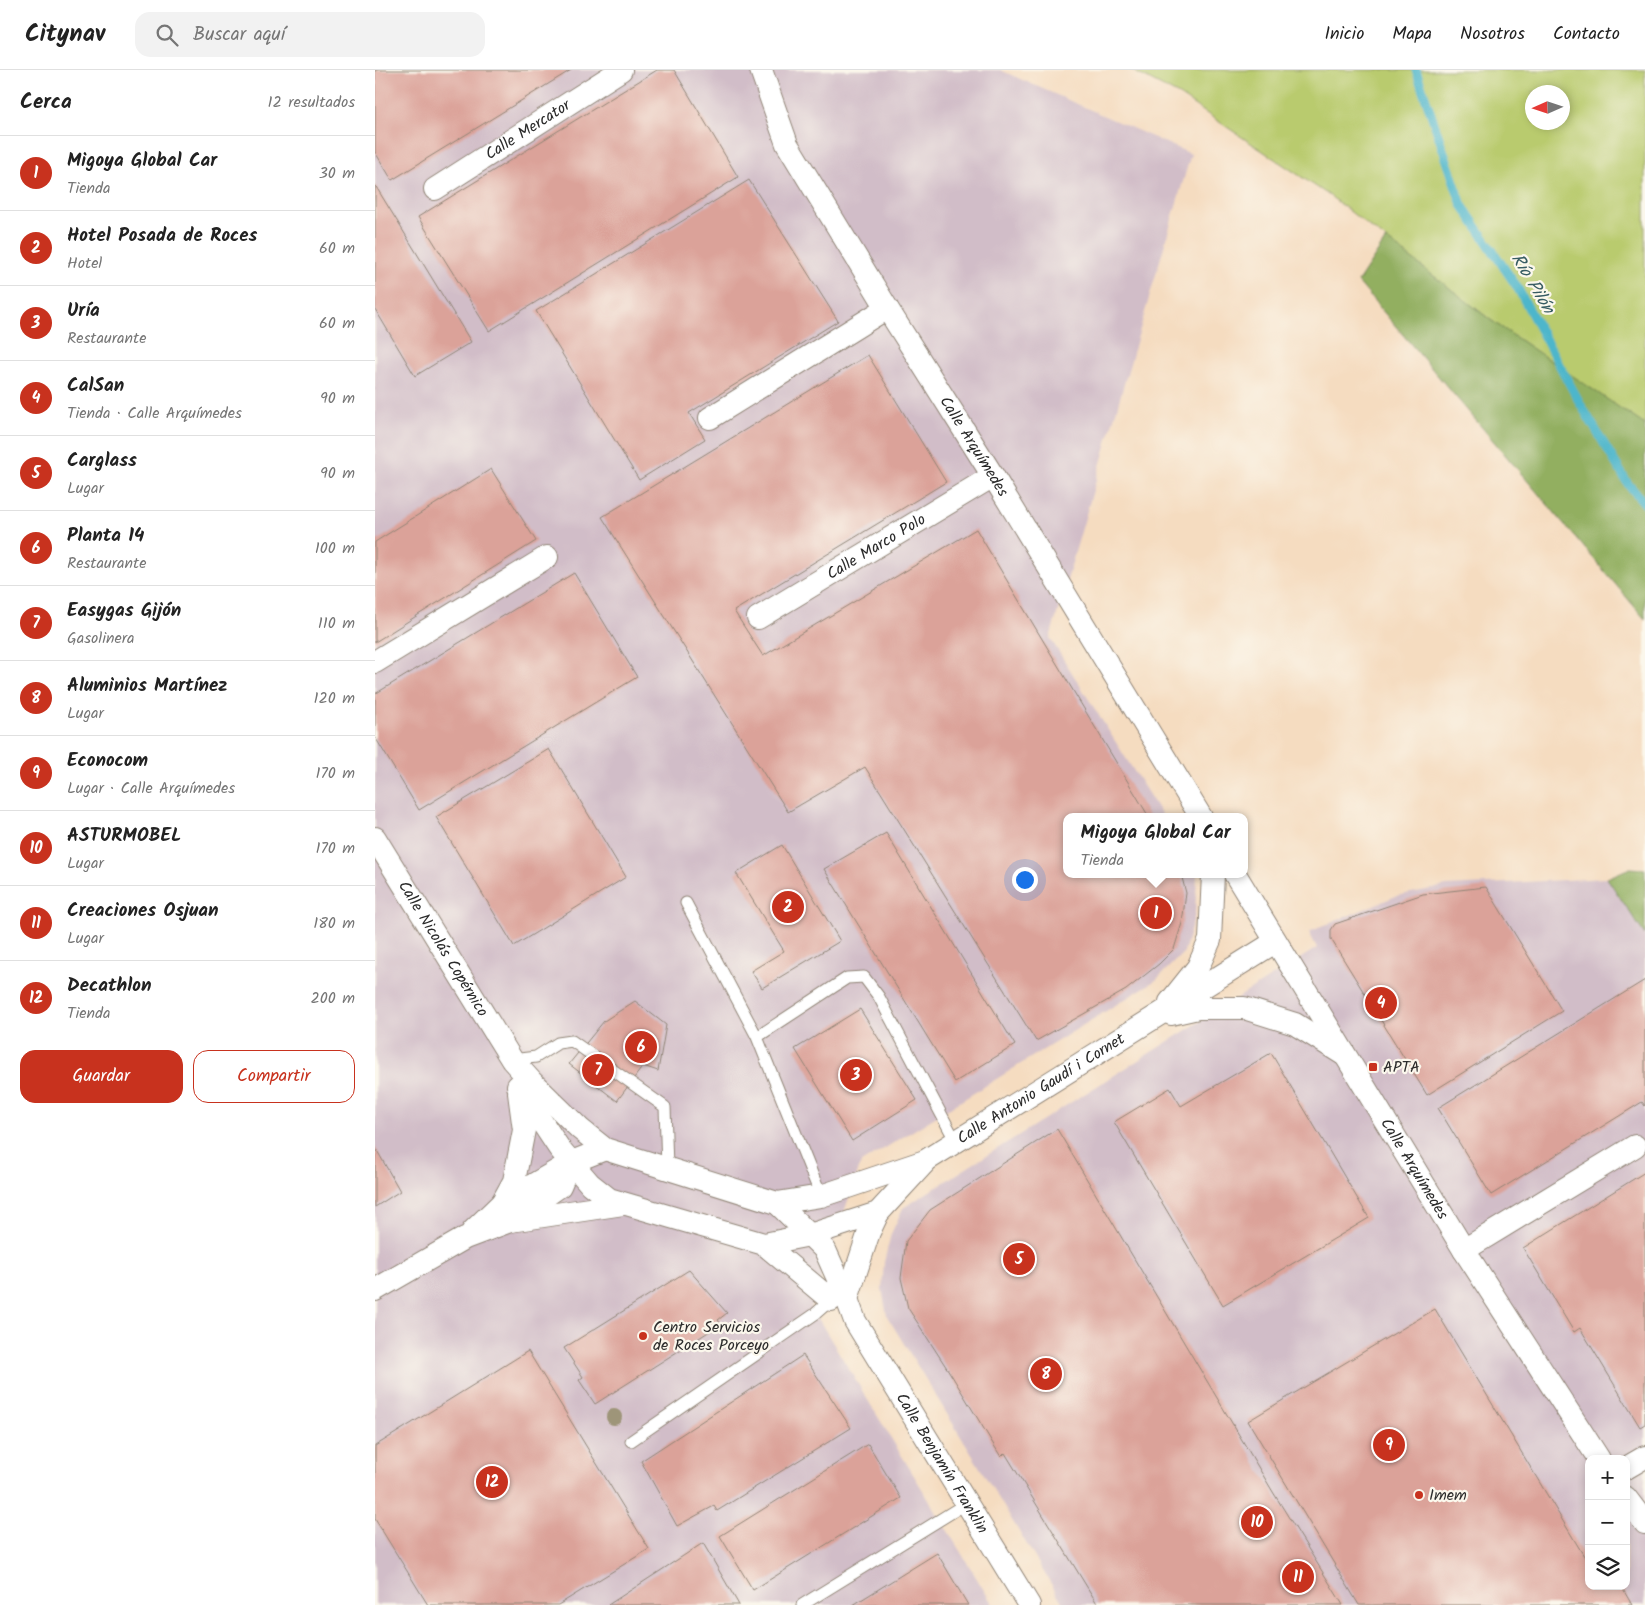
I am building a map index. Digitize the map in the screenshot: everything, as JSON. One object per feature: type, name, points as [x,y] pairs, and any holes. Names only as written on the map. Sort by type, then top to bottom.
[{"type":"street","name":"Calle Mercator","points":[[435,189],[621,70]]},
{"type":"street","name":"Calle Arquímedes","points":[[761,70],[787,144],[1199,813]]},
{"type":"street","points":[[710,418],[887,308]]},
{"type":"street","name":"Calle Marco Polo","points":[[758,618],[993,476]]},
{"type":"street","points":[[375,662],[547,557]]},
{"type":"street","name":"Calle Nicolás Copérnico","points":[[375,838],[512,1060],[531,1082],[580,1129]]},
{"type":"street","name":"Calle Antonio Gaudí i Cornet","points":[[1158,1016],[1198,968],[1210,940],[1213,878]]},
{"type":"street","name":"Calle Arquímedes","points":[[1237,878],[1464,1250],[1596,1455]]},
{"type":"street","name":"Calle Antonio Gaudí i Cornet","points":[[580,1129],[605,1149],[777,1203],[821,1196],[925,1161],[1275,942]]},
{"type":"street","name":"Calle Antonio Gaudí i Cornet","points":[[1158,1016],[1198,1008],[1244,1008],[1295,1024],[1347,1057]]},
{"type":"street","name":"Calle Nicolás Copérnico","points":[[506,1212],[524,1130],[518,1086],[512,1060]]},
{"type":"street","name":"Calle Nicolás Copérnico","points":[[518,1086],[559,1148],[571,1162]]},
{"type":"street","points":[[571,1162],[580,1129]]},
{"type":"street","points":[[1464,1250],[1635,1146]]},
{"type":"street","points":[[375,1290],[506,1212],[571,1162],[605,1149]]},
{"type":"street","name":"Calle Antonio Gaudí i Cornet","points":[[571,1162],[590,1184],[609,1199],[764,1244],[810,1235],[878,1212],[925,1161]]},
{"type":"street","name":"Calle Antonio Gaudí i Cornet","points":[[810,1235],[821,1214],[857,1196],[887,1174]]},
{"type":"street","name":"Calle Benjamín Franklin","points":[[777,1203],[825,1250],[839,1300],[855,1321],[1029,1605]]},
{"type":"street","name":"Calle Antonio Gaudí i Cornet","points":[[506,1212],[623,1204]]},
{"type":"street","points":[[764,1244],[839,1300],[878,1212]]},
{"type":"street","points":[[1630,1466],[1645,1457]]},
{"type":"street","points":[[1628,1500],[1645,1522]]},
{"type":"lane","points":[[687,903],[757,1037],[821,1196]]},
{"type":"lane","points":[[757,1037],[847,978],[864,977],[879,997],[957,1142]]},
{"type":"lane","points":[[512,1060],[536,1057],[558,1042],[572,1041],[665,1107],[667,1168]]},
{"type":"lane","points":[[631,1440],[839,1300]]},
{"type":"lane","points":[[802,1605],[967,1503]]},
{"type":"shaded area","points":[[375,70],[1000,70],[1191,154],[1050,638],[1160,813],[1063,813],[1063,878],[1197,878],[1195,914],[1184,952],[1156,980],[861,1163],[811,1307],[993,1605],[375,1605]]},
{"type":"shaded area","points":[[1607,878],[1645,935],[1645,1605],[1064,1605],[887,1316],[882,1289],[884,1262],[891,1234],[903,1208],[1317,948],[1309,932],[1396,896],[1447,886]]},
{"type":"green space","points":[[1131,70],[1645,70],[1645,427],[1492,321],[1330,196],[1179,95]]},
{"type":"green space","points":[[1386,239],[1492,321],[1645,425],[1645,619],[1358,282]]},
{"type":"green space","points":[[1630,868],[1645,869],[1645,935],[1607,878]]},
{"type":"building","points":[[375,70],[571,70],[392,180],[375,152]]},
{"type":"building","points":[[657,70],[674,70],[738,177],[489,331],[418,217]]},
{"type":"building","points":[[749,180],[838,321],[689,413],[705,439],[639,480],[536,311]]},
{"type":"building","points":[[375,185],[471,342],[415,376],[375,309]]},
{"type":"building","points":[[868,355],[946,482],[734,611],[763,656],[976,529],[1147,813],[1063,813],[1063,878],[1182,878],[1186,893],[1182,923],[1174,949],[1159,964],[1126,990],[1036,1041],[865,767],[788,812],[602,517]]},
{"type":"building","points":[[491,469],[536,541],[375,642],[375,542]]},
{"type":"building","points":[[574,573],[637,677],[419,810],[375,737],[375,694]]},
{"type":"building","points":[[549,749],[626,877],[514,946],[436,817]]},
{"type":"building","points":[[886,833],[1015,1045],[955,1082],[824,869]]},
{"type":"building","points":[[782,845],[840,941],[762,988],[751,971],[784,951],[736,873]]},
{"type":"building","points":[[1486,887],[1562,1011],[1427,1095],[1331,939],[1331,930],[1335,924],[1423,894]]},
{"type":"building","points":[[1645,980],[1645,1106],[1642,1102],[1491,1195],[1438,1108]]},
{"type":"building","points":[[635,1001],[666,1025],[658,1071],[643,1066],[617,1101],[569,1064],[604,1021]]},
{"type":"building","points":[[860,1009],[917,1100],[852,1141],[795,1049]]},
{"type":"building","points":[[1271,1053],[1369,1218],[1223,1305],[1114,1122],[1170,1088],[1181,1106]]},
{"type":"building","points":[[1057,1129],[1273,1492],[1343,1605],[1098,1605],[1005,1453],[1001,1457],[908,1308],[901,1278],[906,1241],[930,1210]]},
{"type":"building","points":[[375,1147],[400,1191],[375,1207]]},
{"type":"building","points":[[1645,1172],[1645,1424],[1640,1427],[1580,1328],[1574,1332],[1523,1248]]},
{"type":"building","name":"Centro Servicios de Roces Porceyo","points":[[689,1270],[727,1313],[718,1320],[721,1324],[595,1404],[579,1380],[583,1377],[564,1348]]},
{"type":"building","points":[[1435,1309],[1585,1558],[1585,1590],[1623,1590],[1632,1605],[1359,1605],[1248,1421]]},
{"type":"building","points":[[528,1351],[649,1549],[558,1605],[428,1605],[375,1519],[375,1446]]},
{"type":"building","points":[[803,1355],[851,1428],[717,1511],[714,1506],[677,1526],[641,1461]]},
{"type":"building","points":[[868,1444],[901,1498],[753,1590],[720,1536]]},
{"type":"building","points":[[703,1543],[739,1605],[608,1605]]},
{"type":"building","points":[[937,1553],[968,1605],[853,1605]]},
{"type":"waterway","name":"Río Pilón","points":[[1416,70],[1462,205],[1517,287],[1581,405],[1628,484],[1645,504]]},
{"type":"place","name":"Hotel Posada de Roces","points":[[788,907]]},
{"type":"place","name":"Migoya Global Car","points":[[1156,913]]},
{"type":"place","name":"CalSan","points":[[1381,1003]]},
{"type":"place","name":"Planta 14","points":[[641,1047]]},
{"type":"place","name":"APTA","points":[[1373,1067]]},
{"type":"place","name":"Easygas Gijón","points":[[598,1070]]},
{"type":"place","name":"Uría","points":[[856,1075]]},
{"type":"place","name":"Carglass","points":[[1019,1259]]},
{"type":"place","name":"Centro Servicios de Roces Porceyo","points":[[643,1336]]},
{"type":"place","name":"Aluminios Martínez","points":[[1046,1374]]},
{"type":"place","name":"Econocom","points":[[1389,1445]]},
{"type":"place","name":"Decathlon","points":[[492,1482]]},
{"type":"place","name":"Imem","points":[[1419,1495]]},
{"type":"place","name":"ASTURMOBEL","points":[[1257,1522]]},
{"type":"place","name":"Creaciones Osjuan","points":[[1298,1577]]}]
